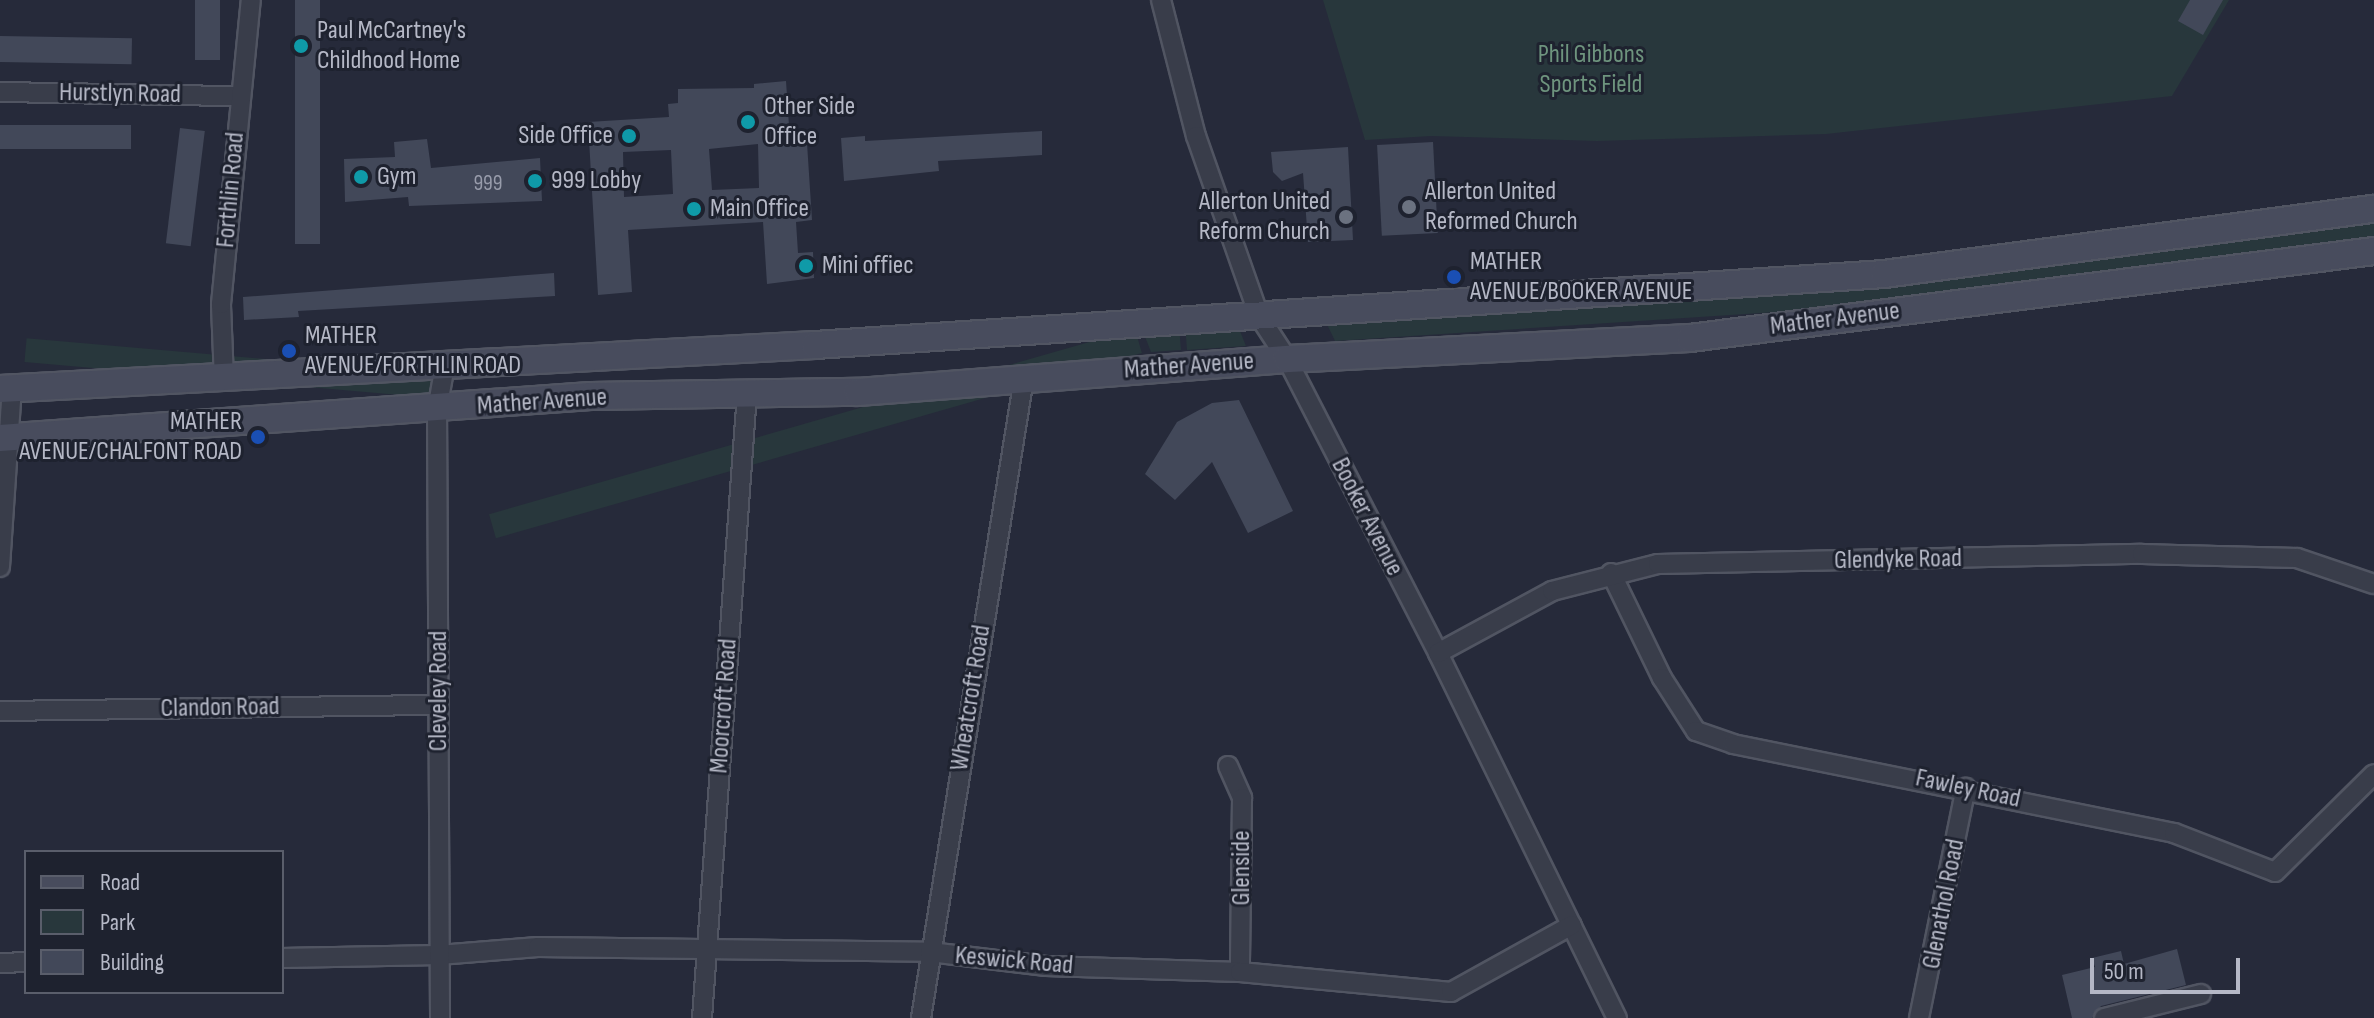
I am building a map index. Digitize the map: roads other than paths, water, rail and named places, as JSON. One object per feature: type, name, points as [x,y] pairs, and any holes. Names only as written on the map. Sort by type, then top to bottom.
[{"type":"main road","name":"Mather Avenue","points":[[6,389],[224,380],[1884,274],[2374,209]]},
{"type":"main road","name":"Mather Avenue","points":[[6,438],[437,410],[591,396],[858,392],[1287,359],[1690,338],[2374,251]]},
{"type":"street","name":"Forthlin Road","points":[[224,380],[221,304],[251,0]]},
{"type":"street","name":"Booker Avenue","points":[[1161,0],[1196,136],[1259,316],[1287,359],[1438,653],[1617,1018]]},
{"type":"street","name":"Hurstlyn Road","points":[[0,92],[240,96]]},
{"type":"street","name":"Cleveley Road","points":[[440,1018],[437,410],[445,365]]},
{"type":"street","name":"Wheatcroft Road","points":[[921,1018],[1024,378]]},
{"type":"street","points":[[0,567],[6,389]]},
{"type":"street","name":"Moorcroft Road","points":[[702,1018],[747,394]]},
{"type":"street","name":"Glendyke Road","points":[[1438,653],[1552,591],[1611,573],[1658,564],[2142,554],[2297,558],[2374,584]]},
{"type":"street","name":"Fawley Road","points":[[1611,573],[1662,678],[1696,731],[1733,744],[1966,788],[2174,833],[2275,872],[2374,774]]},
{"type":"street","name":"Clandon Road","points":[[0,711],[439,705]]},
{"type":"street","name":"Glenside","points":[[1228,766],[1242,798],[1240,972]]},
{"type":"street","name":"Glenathol Road","points":[[1919,1018],[1934,966],[1966,788]]},
{"type":"street","name":"Keswick Road","points":[[284,958],[439,955],[538,947],[930,952],[1046,966],[1240,972],[1451,992],[1572,925]]},
{"type":"street","points":[[0,963],[24,962]]},
{"type":"street","points":[[2104,1018],[2201,994]]},
{"type":"place","name":"Paul McCartney's Childhood Home","points":[[301,46]]},
{"type":"place","name":"Other Side Office","points":[[748,122]]},
{"type":"place","name":"Side Office","points":[[629,136]]},
{"type":"place","name":"Gym","points":[[361,177]]},
{"type":"place","name":"999 Lobby","points":[[535,181]]},
{"type":"place","name":"Allerton United Reformed Church","points":[[1409,207]]},
{"type":"place","name":"Main Office","points":[[694,209]]},
{"type":"place","name":"Allerton United Reform Church","points":[[1346,217]]},
{"type":"place","name":"Mini offiec","points":[[806,266]]},
{"type":"place","name":"MATHER AVENUE/BOOKER AVENUE","points":[[1454,277]]},
{"type":"place","name":"MATHER AVENUE/FORTHLIN ROAD","points":[[289,351]]},
{"type":"place","name":"MATHER AVENUE/CHALFONT ROAD","points":[[258,437]]},
{"type":"park label","name":"Phil Gibbons Sports Field","points":[[1591,70]]}]
